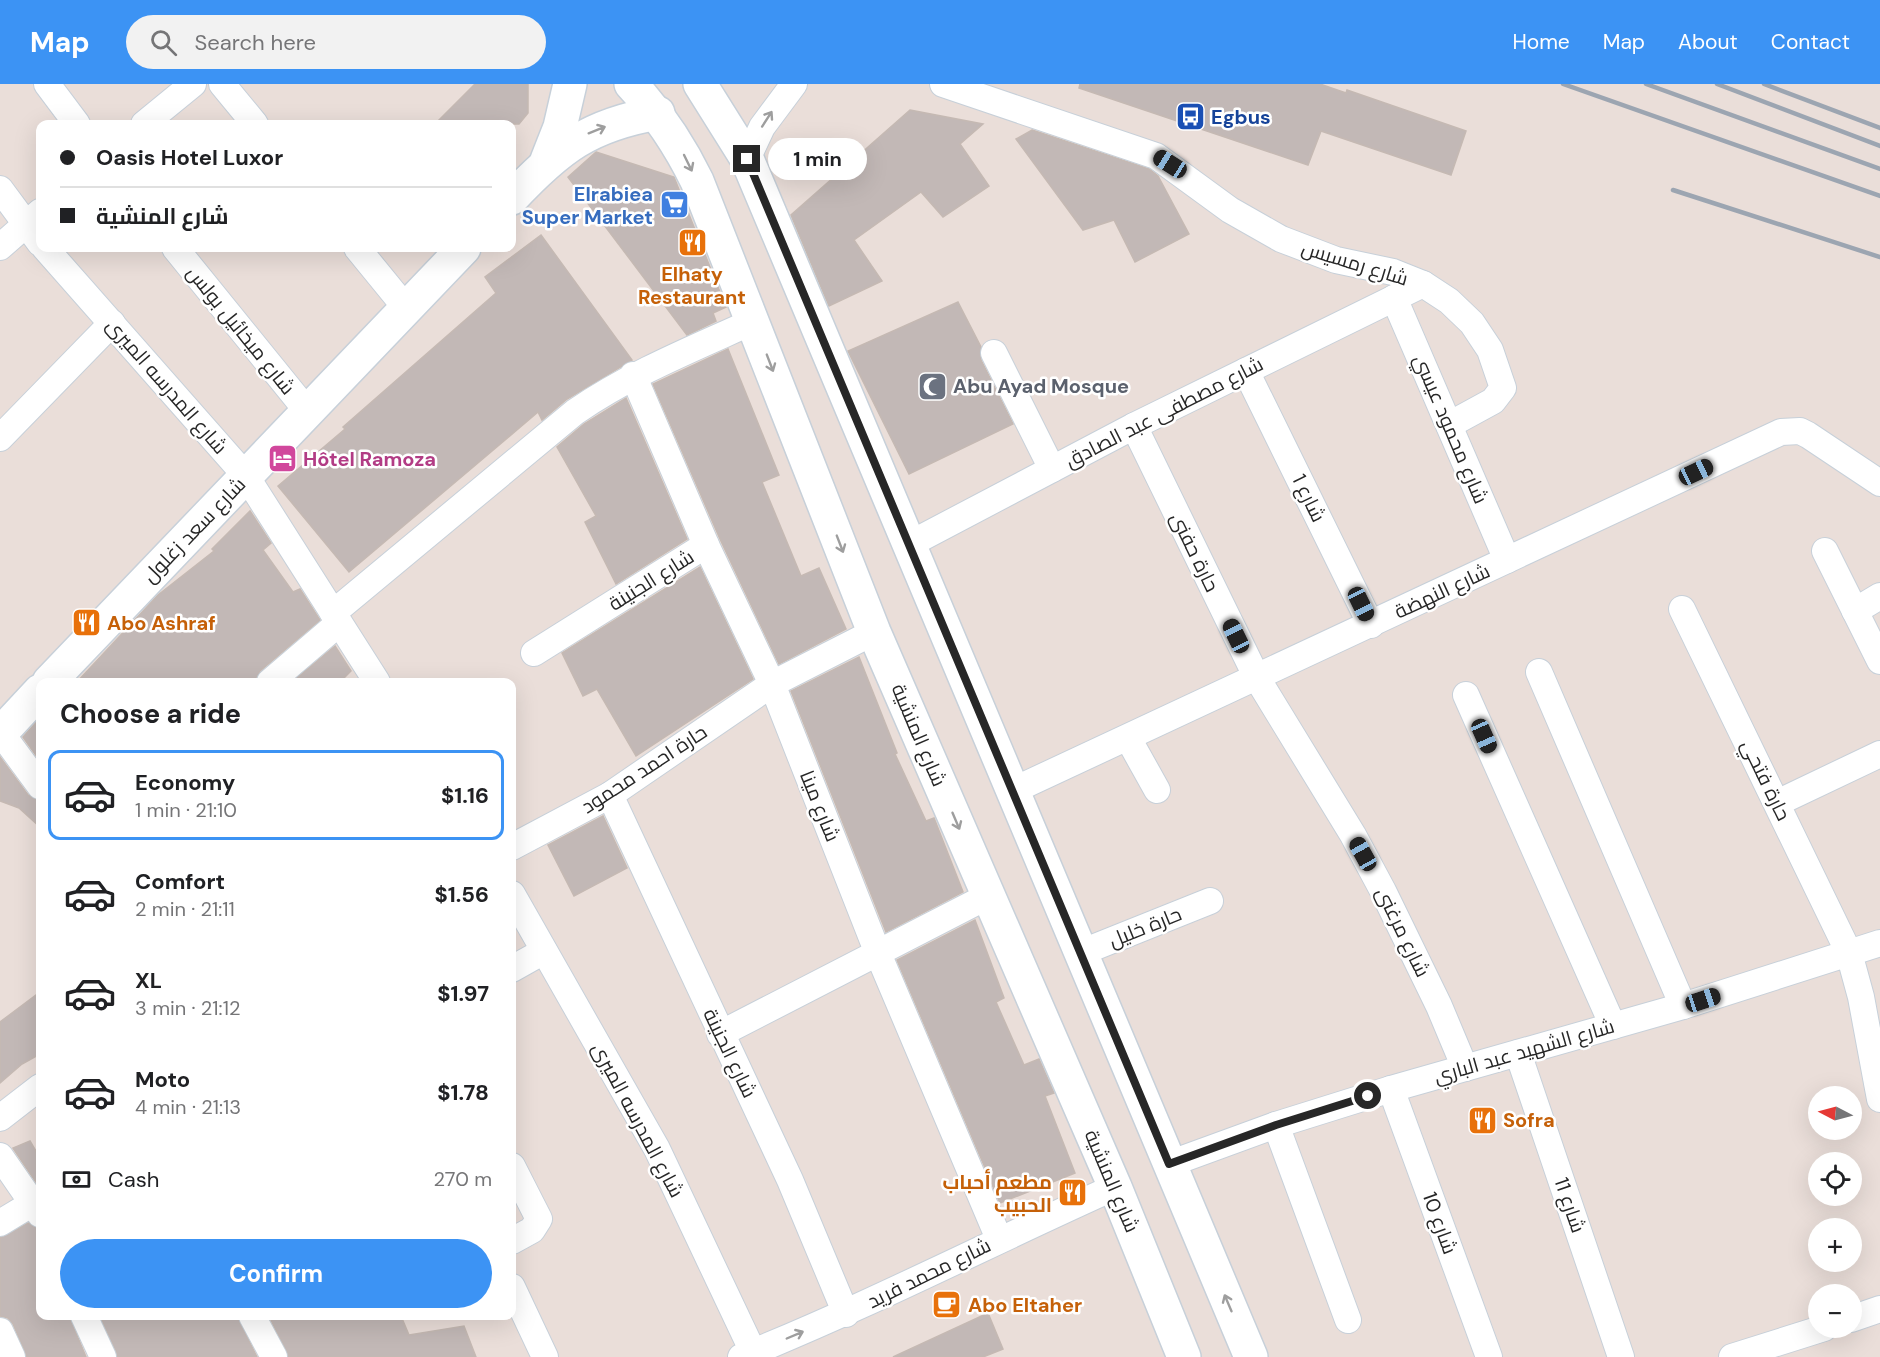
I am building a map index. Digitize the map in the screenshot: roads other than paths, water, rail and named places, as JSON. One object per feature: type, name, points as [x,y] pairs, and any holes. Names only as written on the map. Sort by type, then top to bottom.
[{"type":"main road","points":[[547,160],[560,127],[570,84]]},
{"type":"main road","points":[[631,84],[658,113]]},
{"type":"main road","points":[[700,84],[747,159],[1251,1357]]},
{"type":"main road","points":[[516,194],[547,160],[583,135],[624,119],[658,113]]},
{"type":"main road","name":"شارع المنشية","points":[[658,113],[680,146],[697,181],[874,632],[1115,1187],[1184,1357]]},
{"type":"main road","name":"شارع سعد زغلول","points":[[53,678],[460,252]]},
{"type":"main road","points":[[1,733],[36,695]]},
{"type":"street","points":[[47,84],[74,120]]},
{"type":"street","points":[[149,120],[193,84]]},
{"type":"street","points":[[222,84],[252,120]]},
{"type":"street","points":[[747,159],[762,127],[794,84]]},
{"type":"street","name":"شارع رمسيس","points":[[943,84],[1156,156],[1230,210],[1281,239],[1336,260],[1393,272],[1422,284],[1449,301],[1472,323],[1490,350],[1502,380],[1500,395],[1449,425]]},
{"type":"street","points":[[0,189],[35,226],[0,247]]},
{"type":"street","name":"شارع المدرسه الميرى","points":[[49,252],[246,476],[374,678]]},
{"type":"street","name":"شارع ميخائيل بولس","points":[[178,252],[308,412]]},
{"type":"street","points":[[360,252],[406,308]]},
{"type":"street","name":"شارع مصطفى عبد الصادق","points":[[908,545],[1134,426],[1422,284]]},
{"type":"street","name":"شارع محمود عيسي","points":[[1394,298],[1507,560]]},
{"type":"street","points":[[274,678],[336,618],[575,412],[633,375],[753,321]]},
{"type":"street","points":[[0,438],[112,323]]},
{"type":"street","points":[[994,353],[1052,469]]},
{"type":"street","name":"شارع 1","points":[[1246,371],[1371,625]]},
{"type":"street","name":"شارع مينا","points":[[633,375],[706,545],[772,684],[877,951],[999,1239]]},
{"type":"street","name":"حارة حفنى","points":[[1134,426],[1257,678]]},
{"type":"street","name":"شارع النهضة","points":[[1012,792],[1780,432],[1800,431],[1808,435],[1880,483]]},
{"type":"street","name":"شارع الجنينة","points":[[534,653],[706,545]]},
{"type":"street","points":[[1825,551],[1880,661]]},
{"type":"street","points":[[1855,611],[1880,596]]},
{"type":"street","name":"حارة فتحي","points":[[1682,609],[1849,953],[1861,997],[1880,1099]]},
{"type":"street","name":"حارة احمد محمود","points":[[516,845],[610,795],[772,684],[874,632]]},
{"type":"street","points":[[1539,672],[1683,1006]]},
{"type":"street","name":"شارع مرغنى","points":[[1257,678],[1353,835],[1383,891],[1439,1006],[1464,1068]]},
{"type":"street","points":[[1466,695],[1613,1026]]},
{"type":"street","points":[[1,733],[36,781]]},
{"type":"street","points":[[1128,738],[1157,790]]},
{"type":"street","points":[[1777,803],[1880,754]]},
{"type":"street","name":"شارع الجنينة","points":[[610,795],[790,1180],[846,1314]]},
{"type":"street","points":[[720,1034],[877,951],[988,896]]},
{"type":"street","name":"شارع المدرسه الميرى","points":[[516,901],[657,1149],[747,1355]]},
{"type":"street","name":"حارة خليل","points":[[1080,952],[1210,901]]},
{"type":"street","name":"شارع الشهيد عبد الباري","points":[[1169,1164],[1276,1125],[1391,1089],[1683,1006],[1880,943]]},
{"type":"street","points":[[516,967],[544,951]]},
{"type":"street","name":"شارع 11","points":[[1518,1053],[1621,1357]]},
{"type":"street","name":"شارع 10","points":[[1391,1089],[1489,1357]]},
{"type":"street","points":[[0,1118],[36,1090]]},
{"type":"street","points":[[1276,1125],[1348,1320]]},
{"type":"street","points":[[0,1156],[36,1208]]},
{"type":"street","points":[[516,1174],[539,1219],[532,1230],[516,1239]]},
{"type":"street","name":"شارع محمد فريد","points":[[747,1355],[846,1314],[999,1239],[1115,1187]]},
{"type":"street","points":[[0,1223],[36,1209]]},
{"type":"street","points":[[516,1295],[545,1357]]},
{"type":"street","points":[[1862,1315],[1880,1309]]},
{"type":"street","points":[[86,1320],[103,1357]]},
{"type":"street","points":[[254,1320],[274,1357]]},
{"type":"street","points":[[0,1331],[12,1357]]},
{"type":"street","points":[[1732,1357],[1808,1333]]},
{"type":"railway","points":[[1563,84],[1880,196]]},
{"type":"railway","points":[[1646,84],[1880,169]]},
{"type":"railway","points":[[1717,84],[1880,146]]},
{"type":"railway","points":[[1764,84],[1880,128]]},
{"type":"railway","points":[[1673,190],[1880,257]]},
{"type":"place","name":"Egbus","points":[[1190,117]]},
{"type":"place","name":"Elrabiea Super Market","points":[[674,205]]},
{"type":"place","name":"Elhaty Restaurant","points":[[692,243]]},
{"type":"place","name":"Abu Ayad Mosque","points":[[932,386]]},
{"type":"place","name":"Hôtel Ramoza","points":[[282,459]]},
{"type":"place","name":"Abo Ashraf","points":[[86,623]]},
{"type":"place","name":"Sofra","points":[[1482,1120]]},
{"type":"place","name":"مطعم أحباب الحبيب","points":[[1073,1193]]},
{"type":"place","name":"Abo Eltaher","points":[[947,1305]]}]
